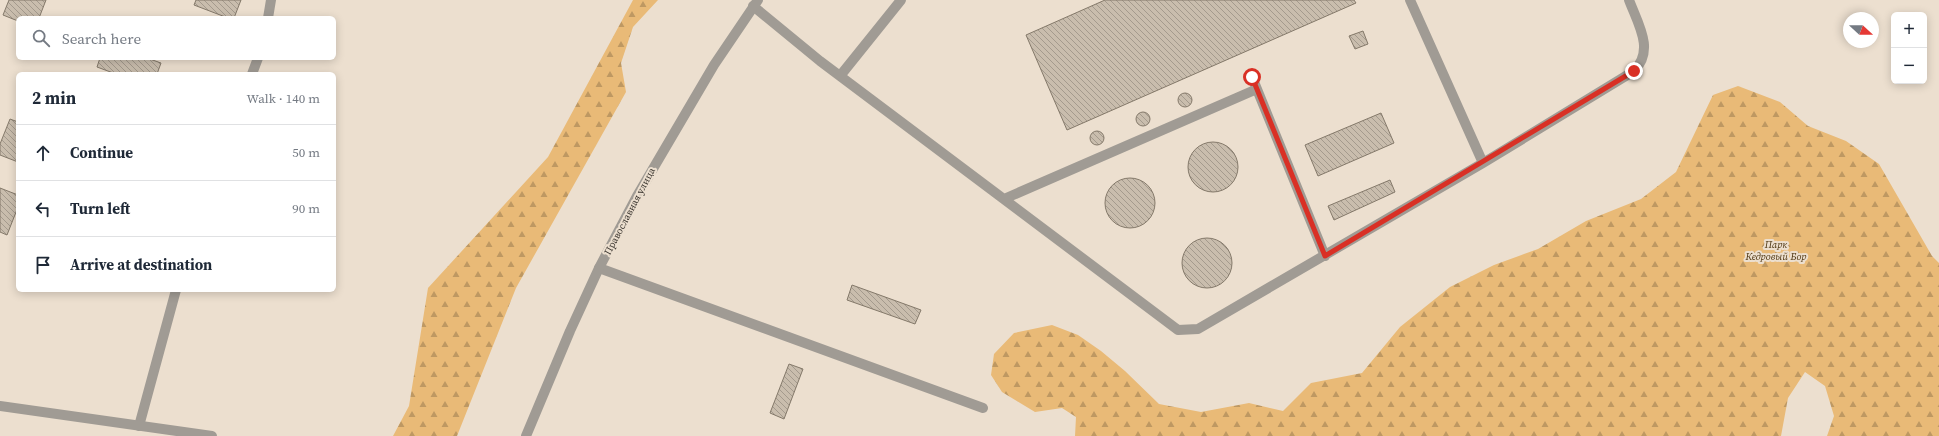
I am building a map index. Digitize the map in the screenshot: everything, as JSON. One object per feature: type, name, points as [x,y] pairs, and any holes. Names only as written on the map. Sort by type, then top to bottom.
[{"type":"street","points":[[268,16],[271,0]]},
{"type":"street","points":[[840,76],[901,0]]},
{"type":"street","points":[[1410,0],[1483,163]]},
{"type":"street","points":[[756,3],[840,76],[1178,330],[1184,331],[1198,329],[1325,256],[1483,163],[1634,71],[1642,64],[1645,54],[1644,40],[1629,0]]},
{"type":"street","name":"Православная улица","points":[[526,436],[598,268],[678,124],[714,65],[756,3]]},
{"type":"street","points":[[253,72],[257,60]]},
{"type":"street","points":[[1252,77],[1325,256]]},
{"type":"street","points":[[1004,199],[1256,89]]},
{"type":"street","points":[[598,268],[983,408]]},
{"type":"street","points":[[139,426],[175,292]]},
{"type":"street","points":[[0,406],[212,436]]},
{"type":"green space","points":[[633,0],[658,0],[633,27],[621,63],[626,92],[516,288],[457,436],[393,436],[409,406],[428,288],[548,157]]},
{"type":"green space","name":"Парк Кедровый Бор","points":[[1738,86],[1780,102],[1808,126],[1846,141],[1879,164],[1932,256],[1939,263],[1939,436],[1827,436],[1834,416],[1825,386],[1805,372],[1788,398],[1781,436],[1075,436],[1076,417],[1062,408],[1035,412],[1002,392],[991,375],[994,354],[1014,333],[1052,325],[1078,335],[1101,351],[1125,371],[1159,404],[1201,412],[1249,403],[1283,411],[1311,383],[1362,373],[1400,327],[1450,287],[1494,265],[1538,249],[1586,221],[1641,199],[1676,172],[1713,95]]},
{"type":"building","points":[[9,0],[46,0],[40,16],[16,16],[16,20],[3,15]]},
{"type":"building","points":[[196,0],[241,0],[235,16],[223,16],[194,5]]},
{"type":"building","points":[[1105,0],[1354,0],[1356,3],[1067,130],[1026,35]]},
{"type":"building","points":[[1363,31],[1368,44],[1355,49],[1349,36]]},
{"type":"building","points":[[99,60],[153,60],[161,63],[158,72],[111,72],[97,67]]},
{"type":"building","points":[[1185,93],[1190,95],[1192,100],[1190,105],[1185,107],[1180,105],[1178,100],[1180,95]]},
{"type":"building","points":[[1143,112],[1148,114],[1150,119],[1148,124],[1143,126],[1138,124],[1136,119],[1138,114]]},
{"type":"building","points":[[1381,113],[1394,143],[1318,176],[1305,145]]},
{"type":"building","points":[[10,119],[16,121],[16,161],[0,155],[0,144]]},
{"type":"building","points":[[1097,131],[1102,133],[1104,138],[1102,143],[1097,145],[1092,143],[1090,138],[1092,133]]},
{"type":"building","points":[[1208,142],[1218,142],[1231,149],[1238,162],[1238,172],[1231,185],[1218,192],[1208,192],[1199,188],[1192,181],[1188,172],[1188,162],[1192,153],[1199,146]]},
{"type":"building","points":[[1125,178],[1135,178],[1148,185],[1155,198],[1155,208],[1148,221],[1135,228],[1125,228],[1116,224],[1109,217],[1105,208],[1105,198],[1109,189],[1116,182]]},
{"type":"building","points":[[1390,180],[1395,192],[1334,220],[1328,206]]},
{"type":"building","points":[[0,188],[16,194],[16,212],[7,235],[0,232]]},
{"type":"building","points":[[1202,238],[1212,238],[1225,245],[1232,258],[1232,268],[1225,281],[1212,288],[1202,288],[1193,284],[1186,277],[1182,268],[1182,258],[1186,249],[1193,242]]},
{"type":"building","points":[[852,285],[921,310],[915,324],[847,300]]},
{"type":"building","points":[[789,364],[803,369],[784,419],[770,413]]},
{"type":"route","points":[[1252,77],[1325,256],[1483,163],[1634,71]]}]
